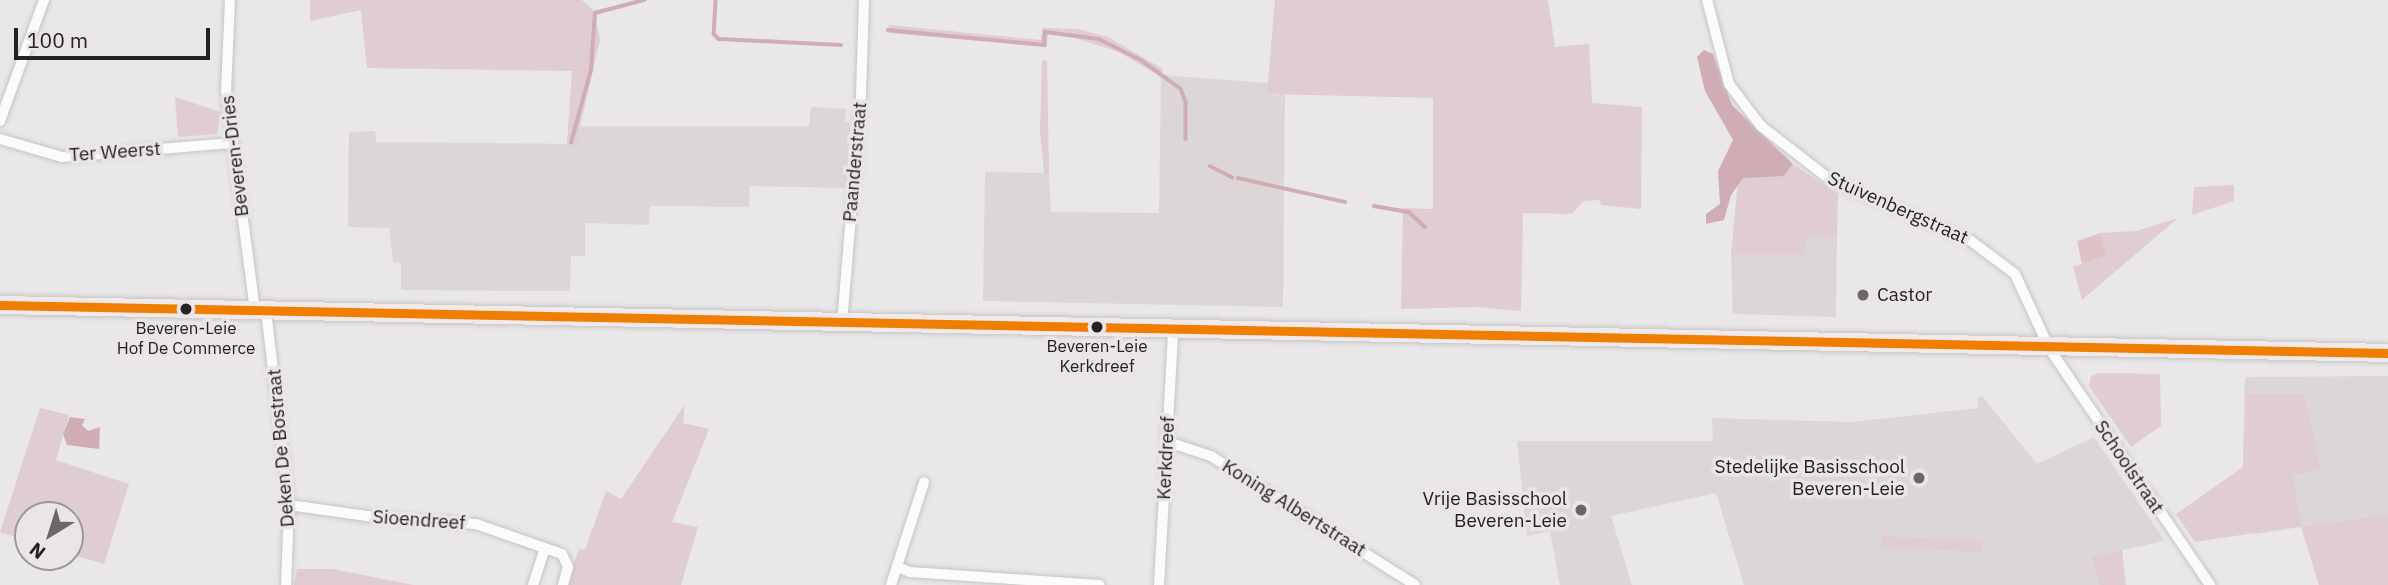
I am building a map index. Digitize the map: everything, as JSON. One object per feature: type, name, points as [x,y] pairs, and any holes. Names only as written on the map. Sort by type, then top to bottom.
[{"type":"main road","points":[[0,305],[1173,331],[2388,353]]},
{"type":"street","points":[[0,121],[44,0]]},
{"type":"street","name":"Beveren-Dries","points":[[230,0],[226,90],[232,143],[260,310]]},
{"type":"street","name":"Paanderstraat","points":[[842,323],[861,94],[864,0]]},
{"type":"street","name":"Stuivenbergstraat","points":[[1707,0],[1728,85],[1746,111],[1803,162],[1832,181],[1995,255],[2015,274],[2049,348]]},
{"type":"street","name":"Ter Weerst","points":[[0,139],[62,157],[232,143]]},
{"type":"street","name":"Deken De Bostraat","points":[[260,310],[289,505],[286,585]]},
{"type":"street","name":"Kerkdreef","points":[[1159,585],[1173,331]]},
{"type":"street","name":"Schoolstraat","points":[[2049,348],[2210,585]]},
{"type":"street","name":"Koning Albertstraat","points":[[1168,442],[1211,456],[1415,585]]},
{"type":"street","points":[[891,585],[924,482]]},
{"type":"street","name":"Sioendreef","points":[[289,505],[381,518],[466,522],[545,548]]},
{"type":"street","points":[[533,585],[545,548],[566,559],[563,585]]},
{"type":"street","points":[[898,567],[910,572],[1100,585]]},
{"type":"street","points":[[909,585],[910,572]]},
{"type":"shaded area","points":[[310,0],[582,0],[595,12],[600,40],[576,144],[567,144],[572,71],[367,68],[361,10],[310,21]]},
{"type":"shaded area","points":[[1275,0],[1548,0],[1555,47],[1589,44],[1592,103],[1642,107],[1641,209],[1601,205],[1600,200],[1583,201],[1572,214],[1523,213],[1521,311],[1478,307],[1401,309],[1403,208],[1433,209],[1433,98],[1267,94]]},
{"type":"shaded area","points":[[889,25],[1041,40],[1042,28],[1078,29],[1108,37],[1163,69],[1161,77],[1119,52],[1066,35],[1048,34],[1047,47],[888,33]]},
{"type":"shaded area","points":[[1704,50],[1713,54],[1732,105],[1793,164],[1784,176],[1743,178],[1731,195],[1724,220],[1706,224],[1706,214],[1720,204],[1718,171],[1733,140],[1705,91],[1697,57]]},
{"type":"shaded area","points":[[1042,60],[1047,61],[1049,173],[1044,173],[1040,131]]},
{"type":"shaded area","points":[[1161,75],[1268,83],[1267,94],[1285,95],[1283,307],[983,301],[985,172],[1049,173],[1051,212],[1159,213]]},
{"type":"shaded area","points":[[175,97],[221,112],[217,134],[178,137]]},
{"type":"shaded area","points":[[811,107],[846,109],[845,122],[851,123],[845,188],[750,186],[749,207],[650,206],[649,225],[585,223],[585,256],[571,256],[570,291],[401,290],[401,263],[393,262],[389,228],[348,227],[349,132],[375,131],[376,142],[575,144],[580,126],[809,126]]},
{"type":"shaded area","points":[[1793,164],[1838,194],[1837,238],[1806,237],[1804,255],[1731,255],[1738,181],[1747,176],[1784,176]]},
{"type":"shaded area","points":[[2234,185],[2234,201],[2192,215],[2194,187]]},
{"type":"shaded area","points":[[2178,218],[2082,300],[2073,267],[2105,256],[2101,233],[2136,231]]},
{"type":"shaded area","points":[[2101,233],[2106,256],[2082,264],[2077,241]]},
{"type":"shaded area","points":[[1805,237],[1837,238],[1836,317],[1733,314],[1731,255],[1804,255]]},
{"type":"shaded area","points":[[2099,373],[2160,374],[2161,426],[2131,447],[2089,386],[2091,376]]},
{"type":"shaded area","points":[[2388,376],[2388,514],[2255,534],[2243,467],[2245,377]]},
{"type":"shaded area","points":[[2245,394],[2304,394],[2321,470],[2293,475],[2301,526],[2195,542],[2176,514],[2243,467]]},
{"type":"shaded area","name":"Stedelijke Basisschool Beveren-Leie","points":[[1982,396],[2037,464],[2094,437],[2165,541],[2091,557],[2100,585],[1744,585],[1716,493],[1611,516],[1632,585],[1560,585],[1550,531],[1527,536],[1517,441],[1713,441],[1712,418],[1852,422],[1978,408],[1977,399]]},
{"type":"shaded area","points":[[685,404],[683,423],[709,429],[672,522],[698,527],[681,585],[566,585],[579,549],[585,550],[606,491],[621,499]]},
{"type":"shaded area","points":[[40,408],[69,415],[56,460],[129,484],[104,564],[84,558],[84,501],[14,501],[14,536],[0,532]]},
{"type":"shaded area","points":[[70,417],[85,419],[82,425],[88,431],[100,427],[99,449],[67,445],[63,434]]},
{"type":"shaded area","points":[[2388,514],[2388,585],[2319,585],[2301,527]]},
{"type":"shaded area","points":[[1882,536],[1982,541],[1982,552],[1881,547]]},
{"type":"shaded area","points":[[2122,550],[2126,585],[2100,585],[2091,557]]},
{"type":"shaded area","points":[[297,569],[333,569],[413,585],[294,585]]},
{"type":"waterway","points":[[571,143],[591,70],[595,13],[644,0]]},
{"type":"waterway","points":[[716,0],[714,34],[719,39],[841,45]]},
{"type":"waterway","points":[[888,30],[1044,45],[1045,32],[1099,39],[1141,60],[1181,89],[1186,102],[1186,139]]},
{"type":"waterway","points":[[1210,166],[1232,177]]},
{"type":"waterway","points":[[1238,178],[1345,202]]},
{"type":"waterway","points":[[1374,206],[1409,212],[1425,227]]},
{"type":"transit line","points":[[0,305],[2388,353]]},
{"type":"place","name":"Castor","points":[[1863,295]]},
{"type":"place","name":"Beveren-Leie Hof De Commerce","points":[[186,309]]},
{"type":"place","name":"Beveren-Leie Kerkdreef","points":[[1097,327]]},
{"type":"place","name":"Stedelijke Basisschool Beveren-Leie","points":[[1919,478]]},
{"type":"place","name":"Vrije Basisschool Beveren-Leie","points":[[1581,510]]}]
